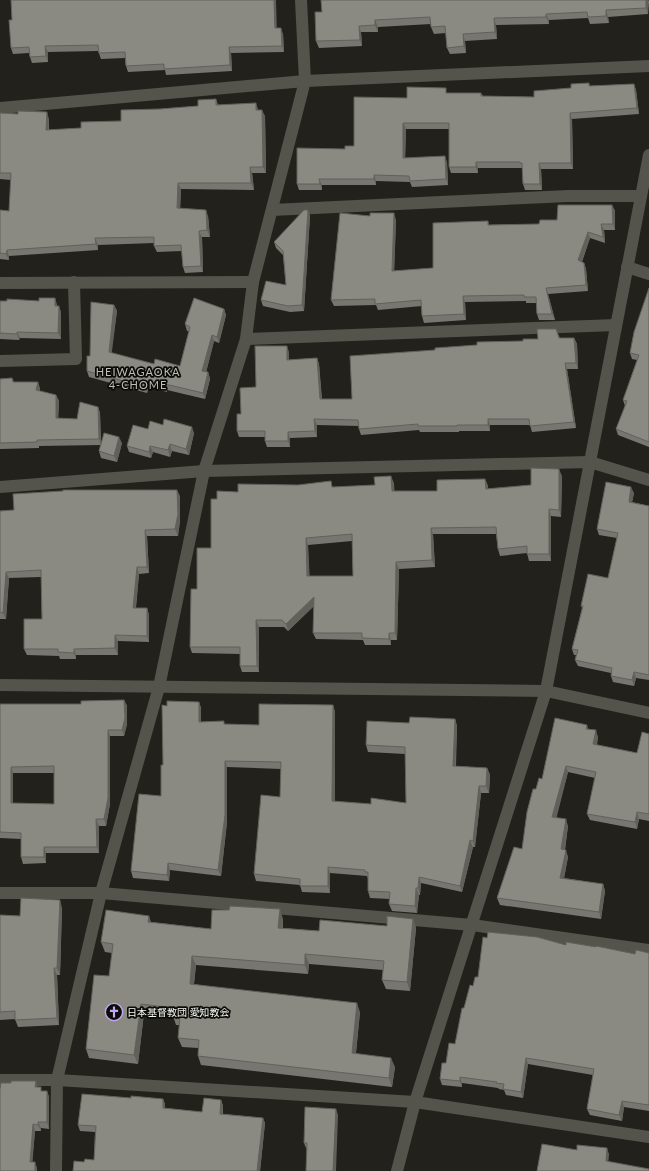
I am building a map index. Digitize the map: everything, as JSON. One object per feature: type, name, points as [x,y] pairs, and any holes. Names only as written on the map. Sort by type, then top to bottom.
[{"type":"street","points":[[56,1171],[56,1080],[101,893],[159,687],[204,471],[246,338],[253,282],[305,81],[301,0]]},
{"type":"street","points":[[0,108],[305,81],[649,66]]},
{"type":"street","points":[[397,1171],[415,1102],[546,691],[649,155]]},
{"type":"street","points":[[272,210],[568,196],[641,196]]},
{"type":"street","points":[[628,267],[649,274]]},
{"type":"street","points":[[0,361],[76,360],[74,282]]},
{"type":"street","points":[[0,283],[253,282]]},
{"type":"street","points":[[246,338],[616,325]]},
{"type":"street","points":[[0,487],[204,471],[590,462],[649,480]]},
{"type":"street","points":[[0,684],[546,691],[649,713]]},
{"type":"street","points":[[0,893],[101,893],[472,925],[649,950]]},
{"type":"street","points":[[0,1080],[56,1080],[415,1102],[649,1137]]},
{"type":"building","points":[[11,0],[274,0],[275,28],[281,28],[282,46],[229,47],[230,65],[164,69],[164,64],[126,66],[125,52],[99,53],[98,45],[45,46],[46,56],[30,57],[29,47],[11,48],[9,20],[12,20]]},
{"type":"building","points":[[321,0],[646,0],[646,8],[606,10],[606,16],[588,17],[587,12],[546,14],[546,17],[494,18],[495,32],[463,34],[464,46],[447,48],[445,26],[431,27],[430,17],[375,20],[375,25],[359,26],[360,40],[316,41],[315,12],[322,12]]},
{"type":"building","points":[[589,83],[589,86],[634,84],[637,108],[570,113],[571,163],[539,163],[540,184],[523,184],[522,163],[520,162],[476,162],[476,167],[449,167],[449,123],[403,123],[403,158],[445,156],[446,179],[410,181],[409,176],[374,175],[374,179],[319,179],[320,184],[297,184],[297,148],[345,149],[345,146],[354,146],[354,97],[407,98],[407,87],[446,88],[446,93],[481,93],[481,96],[534,97],[534,91],[571,88],[571,84]]},
{"type":"building","points":[[216,99],[216,105],[256,103],[256,110],[262,110],[263,167],[250,167],[251,183],[178,183],[177,208],[206,210],[207,230],[199,231],[201,266],[183,267],[181,245],[154,246],[154,237],[95,238],[96,244],[7,250],[6,254],[0,253],[0,210],[9,211],[11,173],[0,173],[0,113],[18,114],[18,111],[47,112],[46,130],[81,128],[81,122],[121,121],[121,110],[198,106],[198,100]]},
{"type":"building","points":[[558,205],[612,205],[613,224],[601,224],[603,237],[588,232],[578,260],[584,263],[586,285],[546,288],[552,314],[537,314],[536,297],[524,297],[524,295],[463,296],[464,314],[422,316],[421,300],[375,304],[375,299],[331,300],[340,213],[370,216],[370,213],[394,213],[392,271],[433,268],[433,223],[488,221],[488,225],[539,224],[540,220],[557,220]]},
{"type":"building","points":[[304,210],[308,210],[302,305],[288,306],[261,300],[266,281],[286,285],[283,251],[274,242]]},
{"type":"building","points":[[649,288],[649,442],[616,429],[627,401],[623,400],[639,355],[630,353],[634,332]]},
{"type":"building","points":[[39,298],[55,298],[55,306],[59,306],[58,333],[0,333],[0,301],[7,301],[7,299],[39,301]]},
{"type":"building","points":[[194,298],[224,309],[217,337],[212,335],[202,371],[208,372],[203,393],[146,381],[145,387],[87,371],[87,356],[90,356],[91,302],[114,305],[109,352],[154,364],[155,359],[180,366],[190,327],[185,324]]},
{"type":"building","points":[[537,329],[556,329],[559,338],[574,338],[576,363],[565,363],[574,422],[530,426],[529,419],[488,419],[488,425],[418,426],[418,424],[359,429],[358,420],[314,419],[315,431],[288,432],[288,441],[265,441],[265,431],[237,431],[237,414],[241,414],[240,388],[256,387],[255,346],[287,346],[287,360],[317,358],[320,399],[352,399],[350,356],[435,350],[435,348],[477,345],[477,342],[523,341],[523,339],[538,339]]},
{"type":"building","points":[[12,378],[13,382],[38,382],[36,390],[56,395],[56,418],[77,419],[80,402],[98,407],[99,439],[37,440],[37,442],[0,443],[0,379]]},
{"type":"building","points":[[164,419],[192,427],[186,449],[170,444],[168,450],[150,446],[149,452],[127,446],[133,425],[148,429],[150,421],[163,425]]},
{"type":"building","points":[[104,433],[119,437],[114,456],[99,451]]},
{"type":"building","points":[[531,468],[559,469],[559,510],[549,509],[549,554],[527,554],[527,546],[498,549],[496,527],[431,528],[432,560],[396,562],[395,633],[389,633],[389,639],[362,638],[362,633],[313,633],[314,597],[286,624],[282,620],[256,620],[257,666],[240,666],[240,647],[190,647],[191,589],[197,589],[197,548],[211,548],[211,499],[217,499],[217,491],[238,492],[238,484],[298,485],[331,481],[332,487],[375,485],[374,477],[391,476],[392,491],[437,491],[437,480],[485,479],[486,489],[531,485]],"holes":[[[352,534],[353,576],[307,576],[306,538]]]},
{"type":"building","points":[[606,482],[631,487],[629,502],[649,506],[649,675],[634,672],[632,680],[611,676],[612,668],[575,660],[578,650],[572,649],[583,606],[581,606],[588,574],[608,578],[618,533],[597,529]]},
{"type":"building","points":[[63,490],[177,490],[178,514],[175,529],[145,530],[147,567],[137,567],[133,608],[147,608],[147,636],[115,635],[115,648],[74,649],[74,653],[58,652],[58,649],[24,649],[24,619],[42,619],[41,570],[6,572],[3,613],[0,612],[0,511],[14,510],[13,494]]},
{"type":"building","points":[[124,700],[125,718],[122,730],[108,730],[108,798],[104,819],[96,819],[97,847],[44,847],[44,857],[21,857],[21,833],[0,832],[0,704],[81,704],[81,701]],"holes":[[[54,766],[54,804],[11,803],[11,767]]]},
{"type":"building","points":[[167,701],[199,702],[199,722],[224,721],[224,724],[259,725],[259,704],[333,705],[332,801],[371,804],[371,798],[406,803],[405,747],[366,745],[367,721],[409,723],[410,717],[455,719],[453,766],[487,768],[486,786],[479,786],[473,841],[470,840],[460,886],[419,877],[418,888],[416,888],[415,906],[389,904],[390,892],[368,891],[368,872],[365,872],[365,870],[328,867],[328,886],[300,886],[300,879],[254,874],[261,795],[280,797],[281,762],[225,761],[225,815],[218,870],[168,863],[167,875],[131,871],[139,794],[161,796],[161,765],[163,765],[162,705],[167,706]]},
{"type":"building","points":[[555,718],[587,725],[586,729],[596,730],[593,744],[637,753],[642,732],[649,734],[649,814],[637,812],[635,822],[587,814],[596,772],[566,766],[552,817],[566,819],[561,849],[566,850],[560,878],[603,884],[599,912],[497,898],[514,847],[522,849],[527,812],[533,789],[536,789],[539,778],[542,779]]},
{"type":"building","points":[[21,898],[60,900],[57,968],[54,968],[57,1018],[15,1020],[15,1011],[0,1012],[0,915],[20,916]]},
{"type":"building","points":[[230,906],[280,909],[278,928],[319,931],[320,920],[387,926],[387,916],[413,919],[407,982],[382,980],[384,961],[305,954],[305,965],[192,956],[190,984],[357,1003],[352,1053],[391,1058],[389,1078],[198,1056],[199,1040],[178,1038],[180,1017],[172,1016],[173,1008],[141,1004],[134,1055],[86,1049],[94,975],[109,976],[113,944],[101,942],[106,910],[149,916],[148,922],[211,929],[212,910],[229,910]]},
{"type":"building","points":[[488,932],[537,937],[566,945],[566,942],[635,954],[636,950],[649,953],[649,1105],[622,1101],[619,1115],[587,1109],[594,1069],[526,1058],[521,1092],[503,1089],[504,1084],[496,1083],[497,1082],[460,1077],[460,1081],[440,1079],[442,1063],[446,1063],[449,1043],[455,1044],[462,1008],[464,1008],[470,985],[473,986],[475,977],[478,977],[483,937],[487,938]]},
{"type":"building","points":[[11,1081],[36,1081],[35,1087],[41,1087],[41,1091],[47,1091],[47,1122],[38,1122],[38,1125],[33,1124],[30,1162],[35,1162],[35,1171],[0,1171],[0,1089],[1,1083],[11,1083]]},
{"type":"building","points":[[82,1094],[163,1099],[163,1108],[202,1112],[204,1098],[221,1100],[220,1114],[263,1118],[257,1171],[73,1171],[74,1161],[84,1162],[85,1159],[94,1160],[96,1126],[78,1125]]},
{"type":"building","points":[[305,1107],[336,1109],[333,1171],[306,1171],[307,1143],[304,1143]]},
{"type":"building","points":[[542,1144],[577,1150],[577,1145],[607,1148],[606,1161],[649,1169],[649,1171],[537,1171]]},
{"type":"place","name":"日本基督教団 愛知教会","points":[[114,1012]]},
{"type":"district","name":"HEIWAGAOKA 4-CHOME","points":[[138,378]]}]
